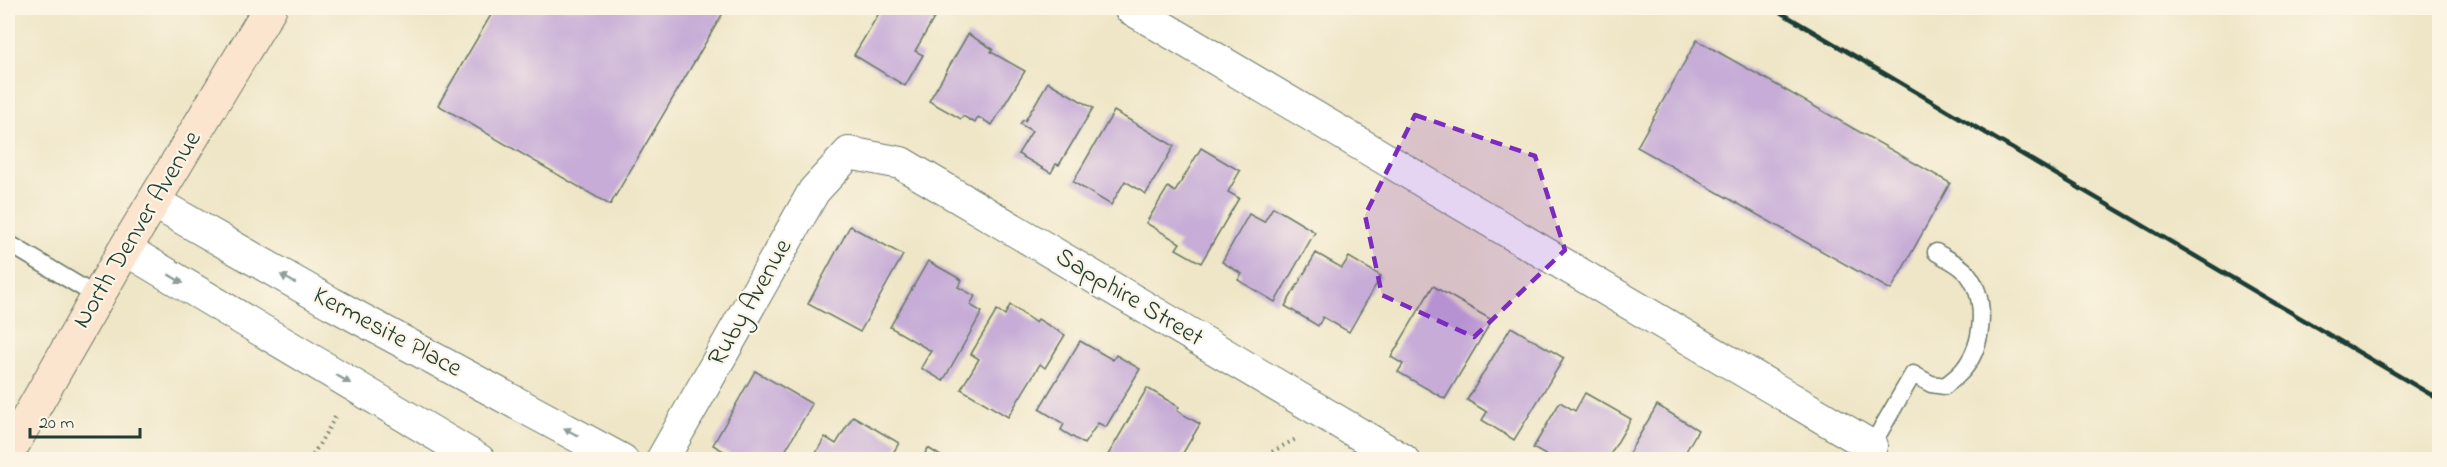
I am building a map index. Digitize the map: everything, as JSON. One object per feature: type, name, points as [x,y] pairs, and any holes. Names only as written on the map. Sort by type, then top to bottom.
[{"type":"main road","name":"North Denver Avenue","points":[[8,453],[125,249],[270,8]]},
{"type":"street","points":[[1130,8],[1867,453]]},
{"type":"street","name":"Sapphire Street","points":[[849,153],[901,163],[1403,459]]},
{"type":"street","name":"Ruby Avenue","points":[[662,459],[814,191],[849,153]]},
{"type":"street","name":"Kermesite Place","points":[[154,202],[331,303],[622,459]]},
{"type":"street","points":[[125,249],[479,459]]},
{"type":"lane","points":[[8,243],[98,297]]},
{"type":"lane","points":[[1867,453],[1913,374],[1931,384],[1945,386],[1964,369],[1977,344],[1982,322],[1978,294],[1967,272],[1936,252]]},
{"type":"path","points":[[1256,459],[1300,437],[1318,410]]},
{"type":"highlighted area","points":[[1415,115],[1535,156],[1565,250],[1474,337],[1382,295],[1365,215]]},
{"type":"building","points":[[495,8],[726,8],[610,205],[438,105]]},
{"type":"building","points":[[882,8],[940,8],[915,51],[923,55],[905,86],[854,55]]},
{"type":"building","points":[[968,34],[993,49],[991,52],[1025,71],[992,125],[978,117],[975,123],[963,116],[961,119],[929,101]]},
{"type":"building","points":[[1697,40],[1950,183],[1891,290],[1637,147]]},
{"type":"building","points":[[1048,82],[1093,108],[1059,165],[1056,164],[1051,173],[1018,154],[1032,131],[1020,124],[1023,120],[1025,121]]},
{"type":"building","points":[[1114,111],[1174,146],[1146,194],[1125,181],[1111,205],[1073,182]]},
{"type":"building","points":[[1201,148],[1240,171],[1228,192],[1239,198],[1201,263],[1176,249],[1180,243],[1146,223],[1168,187],[1175,192]]},
{"type":"building","points":[[1273,207],[1315,232],[1275,302],[1238,280],[1242,274],[1222,262],[1249,214],[1264,222]]},
{"type":"building","points":[[850,226],[903,255],[860,332],[808,304]]},
{"type":"building","points":[[1316,253],[1342,268],[1349,257],[1381,276],[1349,332],[1323,317],[1318,326],[1285,306]]},
{"type":"building","points":[[928,261],[962,280],[958,287],[975,296],[970,305],[982,312],[943,381],[921,368],[931,351],[890,327]]},
{"type":"building","points":[[1433,286],[1492,320],[1445,399],[1398,372],[1403,364],[1391,357]]},
{"type":"building","points":[[1010,305],[1036,323],[1038,319],[1065,335],[1045,368],[1040,364],[1008,417],[961,389],[979,359],[971,354],[997,310],[1005,315]]},
{"type":"building","points":[[1511,327],[1564,358],[1514,440],[1482,420],[1487,412],[1467,400]]},
{"type":"building","points":[[1080,341],[1113,360],[1116,355],[1140,369],[1106,427],[1098,423],[1084,444],[1061,430],[1064,424],[1039,409]]},
{"type":"building","points":[[755,371],[812,404],[780,460],[739,460],[713,445]]},
{"type":"building","points":[[1147,388],[1179,407],[1177,411],[1200,424],[1179,460],[1105,460]]},
{"type":"building","points":[[1585,393],[1631,419],[1607,460],[1547,460],[1549,457],[1533,448],[1560,402],[1575,411]]},
{"type":"building","points":[[1657,405],[1698,430],[1681,460],[1625,460]]},
{"type":"building","points":[[853,416],[899,443],[889,460],[812,460],[825,437],[836,444]]},
{"type":"building","points":[[928,448],[947,460],[921,460]]},
{"type":"railway","points":[[1773,8],[2440,400]]}]
